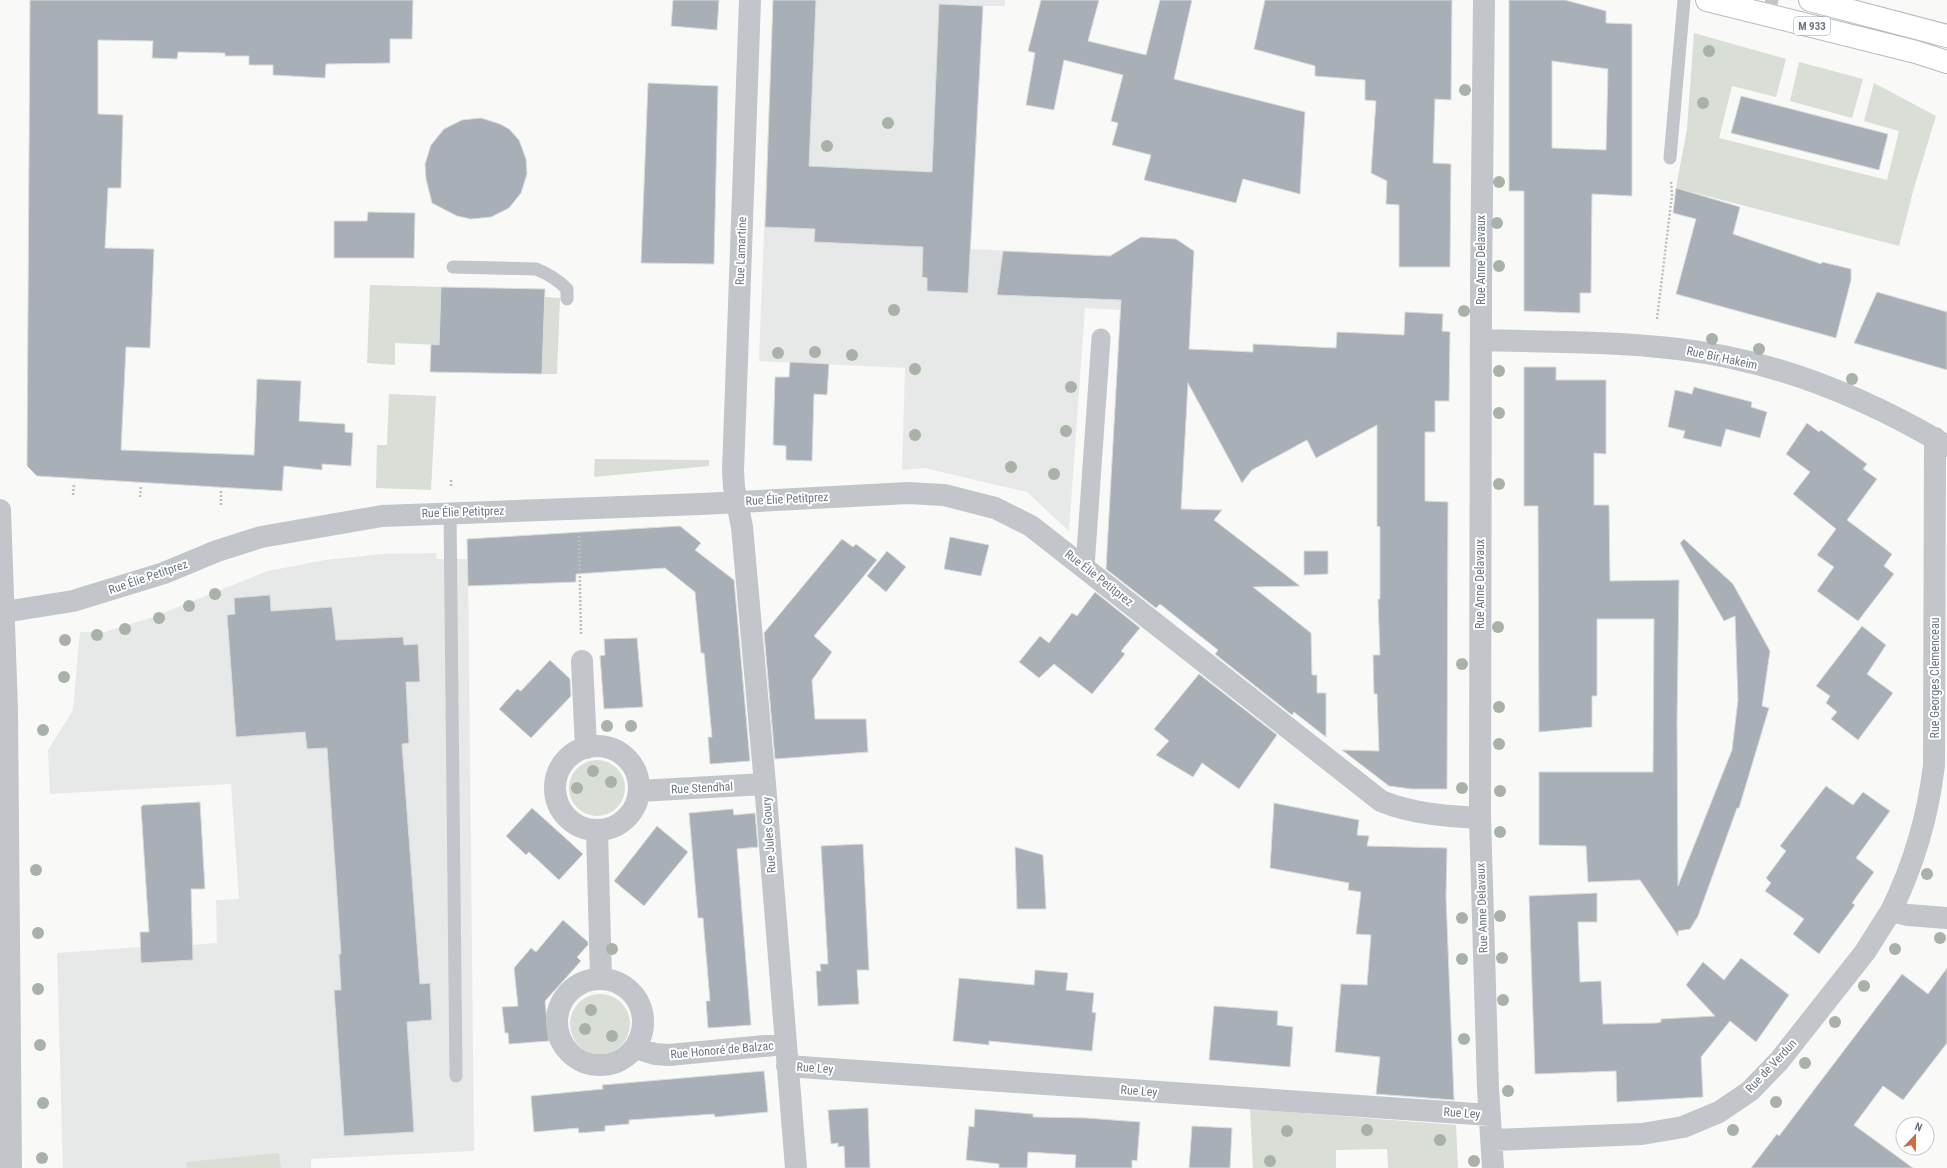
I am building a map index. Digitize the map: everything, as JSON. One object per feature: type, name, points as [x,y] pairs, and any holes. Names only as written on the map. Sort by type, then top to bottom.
[{"type":"main road","name":"M 933","points":[[1708,0],[1770,8],[1947,62]]},
{"type":"main road","name":"M 933","points":[[1810,0],[1947,36]]},
{"type":"street","name":"Rue Lamartine","points":[[736,502],[733,471],[750,0]]},
{"type":"street","name":"Rue Anne Delavaux","points":[[1484,0],[1481,340],[1480,818],[1493,1168]]},
{"type":"street","points":[[1916,52],[1947,72]]},
{"type":"street","points":[[1085,567],[1101,338]]},
{"type":"street","name":"Rue Bir Hakeim","points":[[1481,340],[1656,347],[1714,355],[1797,376],[1834,389],[1882,410],[1941,442]]},
{"type":"street","name":"Rue Georges Clemenceau","points":[[1891,911],[1904,884],[1920,838],[1930,793],[1934,765],[1941,442]]},
{"type":"street","name":"Rue Élie Petitprez","points":[[3,622],[164,573],[217,552],[261,537],[359,518],[401,514],[736,502],[908,493],[944,495],[995,508],[1032,526],[1381,801],[1401,809],[1420,813],[1480,818]]},
{"type":"street","name":"Rue Jules Goury","points":[[736,502],[742,527],[765,784],[796,1168]]},
{"type":"street","points":[[0,510],[7,726],[11,1168]]},
{"type":"street","points":[[582,661],[586,748]]},
{"type":"street","points":[[606,747],[623,756],[630,763],[635,772],[639,791],[633,811],[626,819],[617,825],[597,831],[586,830],[576,825],[560,810],[556,800],[555,777],[560,767],[576,752],[586,748],[606,747]]},
{"type":"street","name":"Rue Stendhal","points":[[639,791],[765,784]]},
{"type":"street","points":[[597,831],[601,978]]},
{"type":"street","points":[[1891,911],[1908,915],[1947,918]]},
{"type":"street","name":"Rue de Verdun","points":[[1492,1140],[1642,1134],[1683,1127],[1719,1112],[1750,1091],[1779,1061],[1864,952],[1891,911]]},
{"type":"street","points":[[601,978],[613,980],[633,993],[640,1003],[644,1026],[641,1038],[635,1048],[618,1062],[596,1065],[576,1057],[568,1050],[561,1041],[557,1019],[559,1008],[564,998],[580,984],[601,978]]},
{"type":"street","name":"Rue Honoré de Balzac","points":[[635,1048],[655,1054],[669,1055],[785,1044]]},
{"type":"street","name":"Rue Ley","points":[[787,1066],[1490,1115]]},
{"type":"lane","points":[[1670,158],[1684,0]]},
{"type":"lane","points":[[453,267],[536,269],[548,273],[558,280],[567,289],[567,298]]},
{"type":"lane","points":[[450,512],[456,1076]]},
{"type":"path","points":[[1656,347],[1657,318],[1672,196],[1670,158]]},
{"type":"path","points":[[73,495],[74,483]]},
{"type":"path","points":[[140,497],[141,487]]},
{"type":"path","points":[[220,505],[221,491]]},
{"type":"path","points":[[579,551],[581,629]]},
{"type":"shaded area","points":[[773,0],[1005,0],[1005,6],[983,6],[971,249],[1114,256],[1122,268],[1120,310],[1085,308],[1069,531],[1027,492],[924,468],[902,470],[905,368],[759,361]]},
{"type":"shaded area","points":[[1694,33],[1786,59],[1776,97],[1732,86],[1719,138],[1887,180],[1899,131],[1864,121],[1874,83],[1936,116],[1914,188],[1899,246],[1676,188],[1687,129]]},
{"type":"shaded area","points":[[1799,62],[1863,79],[1852,118],[1790,101]]},
{"type":"shaded area","points":[[370,285],[441,287],[439,345],[395,343],[395,365],[367,363]]},
{"type":"shaded area","points":[[545,297],[560,298],[557,374],[542,374]]},
{"type":"shaded area","points":[[389,394],[436,396],[431,490],[376,488],[377,445],[387,445]]},
{"type":"shaded area","points":[[595,459],[709,460],[709,466],[594,477]]},
{"type":"shaded area","points":[[436,553],[437,559],[468,559],[474,1151],[311,1159],[311,1168],[63,1168],[57,953],[141,947],[141,963],[193,960],[193,945],[217,943],[216,900],[239,899],[231,784],[50,794],[48,750],[73,710],[80,632],[105,632],[153,617],[268,571],[325,560],[382,554]]},
{"type":"shaded area","points":[[592,760],[602,760],[617,768],[623,777],[625,788],[623,799],[617,808],[602,816],[592,816],[581,811],[574,804],[569,793],[569,783],[574,772],[581,765]]},
{"type":"shaded area","points":[[600,994],[616,999],[621,1003],[625,1008],[630,1024],[625,1040],[621,1045],[616,1049],[600,1054],[584,1049],[579,1045],[575,1040],[570,1024],[575,1008],[579,1003],[584,999]]},
{"type":"shaded area","points":[[1250,1109],[1456,1125],[1458,1168],[1388,1168],[1387,1149],[1336,1150],[1336,1168],[1253,1168]]},
{"type":"shaded area","points":[[279,1153],[281,1168],[187,1168],[186,1162]]},
{"type":"building","points":[[30,0],[413,0],[412,39],[390,39],[390,63],[326,64],[325,78],[273,75],[273,65],[249,65],[249,56],[225,56],[225,53],[178,52],[177,59],[152,58],[153,41],[98,40],[98,114],[123,115],[121,188],[108,188],[105,248],[154,249],[150,348],[126,347],[121,450],[254,455],[257,379],[301,381],[299,421],[345,424],[345,432],[353,433],[351,466],[322,464],[322,470],[284,466],[282,491],[37,476],[27,466]]},
{"type":"building","points":[[673,0],[719,0],[717,30],[671,26]]},
{"type":"building","points":[[773,0],[816,0],[809,166],[932,172],[939,4],[983,6],[968,293],[927,291],[927,278],[922,277],[923,247],[814,242],[815,229],[765,227]]},
{"type":"building","points":[[1041,0],[1099,0],[1088,41],[1146,55],[1160,0],[1192,0],[1174,79],[1305,112],[1300,194],[1243,179],[1236,203],[1144,180],[1151,155],[1112,145],[1118,123],[1111,121],[1123,75],[1064,60],[1054,110],[1026,105],[1035,53],[1028,51]]},
{"type":"building","points":[[1265,0],[1452,0],[1451,100],[1435,99],[1433,163],[1451,164],[1450,267],[1399,267],[1399,205],[1386,204],[1387,181],[1371,173],[1376,101],[1365,100],[1365,80],[1315,76],[1315,66],[1254,49]]},
{"type":"building","points":[[1509,0],[1565,0],[1606,11],[1606,23],[1632,24],[1632,196],[1592,194],[1591,293],[1580,293],[1580,313],[1524,311],[1524,191],[1509,191]],"holes":[[[1552,61],[1608,69],[1606,150],[1552,148]]]},
{"type":"building","points":[[648,83],[718,86],[714,264],[641,263]]},
{"type":"building","points":[[1741,96],[1888,134],[1879,170],[1731,133]]},
{"type":"building","points":[[481,118],[500,124],[509,129],[519,140],[526,159],[527,174],[521,193],[509,208],[491,217],[471,219],[457,216],[432,203],[426,179],[425,164],[431,145],[444,129],[462,120]]},
{"type":"building","points":[[1676,188],[1740,207],[1733,234],[1821,264],[1822,262],[1851,269],[1851,280],[1836,338],[1676,294],[1696,219],[1673,213]]},
{"type":"building","points":[[368,212],[415,213],[414,258],[334,258],[334,221],[367,221]]},
{"type":"building","points":[[1141,237],[1176,239],[1194,251],[1189,349],[1253,352],[1253,344],[1336,348],[1337,332],[1404,335],[1405,312],[1443,314],[1442,331],[1450,332],[1449,401],[1435,401],[1435,432],[1425,432],[1425,501],[1448,502],[1447,789],[1412,789],[1389,786],[1342,750],[1379,751],[1377,694],[1374,694],[1373,655],[1380,655],[1378,599],[1380,599],[1380,527],[1377,526],[1377,425],[1316,458],[1307,440],[1252,470],[1242,483],[1188,383],[1181,509],[1222,510],[1214,520],[1300,586],[1253,587],[1311,633],[1312,675],[1317,675],[1317,693],[1326,693],[1326,737],[1294,712],[1292,715],[1215,654],[1218,650],[1160,604],[1156,608],[1106,569],[1121,300],[997,295],[1003,251],[1110,256]]},
{"type":"building","points":[[441,287],[545,289],[542,374],[430,372],[431,344],[439,345]]},
{"type":"building","points":[[1877,292],[1947,312],[1947,370],[1854,343]]},
{"type":"building","points":[[790,362],[829,364],[827,395],[814,394],[812,461],[786,460],[786,446],[773,445],[775,377],[789,377]]},
{"type":"building","points":[[1524,367],[1556,367],[1556,380],[1606,380],[1606,454],[1594,453],[1594,505],[1609,505],[1610,581],[1679,580],[1677,721],[1678,886],[1732,750],[1738,700],[1735,616],[1724,621],[1680,543],[1684,539],[1733,584],[1770,651],[1762,706],[1769,708],[1739,808],[1737,808],[1698,916],[1690,929],[1678,931],[1678,936],[1640,880],[1588,882],[1586,846],[1539,845],[1539,772],[1653,772],[1654,619],[1597,619],[1597,696],[1592,696],[1592,727],[1539,732],[1538,506],[1524,506]]},
{"type":"building","points":[[1694,387],[1752,402],[1751,407],[1767,412],[1760,438],[1726,429],[1721,447],[1683,438],[1685,431],[1668,427],[1675,390],[1692,394]]},
{"type":"building","points":[[1807,423],[1819,432],[1821,430],[1867,464],[1863,469],[1877,479],[1847,520],[1892,554],[1884,566],[1894,574],[1858,621],[1817,591],[1834,567],[1817,555],[1836,529],[1793,494],[1810,472],[1786,454]]},
{"type":"building","points":[[680,526],[701,543],[695,550],[734,580],[750,761],[710,764],[708,737],[712,737],[704,653],[701,653],[695,592],[665,568],[576,574],[576,582],[468,586],[467,539]]},
{"type":"building","points":[[950,537],[989,545],[981,576],[944,569]]},
{"type":"building","points":[[842,539],[853,547],[856,544],[877,560],[814,636],[832,652],[812,680],[815,719],[866,719],[868,752],[775,759],[764,633]]},
{"type":"building","points":[[887,551],[906,567],[886,592],[867,576]]},
{"type":"building","points":[[1304,551],[1328,551],[1328,574],[1304,575]]},
{"type":"building","points":[[1095,592],[1140,628],[1121,651],[1125,654],[1092,694],[1054,664],[1039,678],[1019,662],[1040,636],[1049,643],[1072,613],[1077,616]]},
{"type":"building","points":[[270,595],[271,611],[332,607],[336,640],[403,637],[404,645],[418,644],[420,682],[406,682],[409,743],[402,744],[420,984],[430,983],[432,1020],[407,1022],[414,1132],[344,1136],[334,990],[341,990],[339,954],[341,954],[327,748],[307,749],[305,732],[236,737],[227,615],[235,614],[234,598]]},
{"type":"building","points":[[1862,626],[1886,645],[1867,674],[1893,693],[1858,740],[1831,719],[1837,712],[1826,703],[1830,696],[1816,686]]},
{"type":"building","points":[[637,638],[643,707],[604,709],[600,656],[605,655],[604,639]]},
{"type":"building","points":[[550,660],[570,679],[571,696],[531,738],[499,709],[517,689],[521,691]]},
{"type":"building","points":[[1199,674],[1277,735],[1239,789],[1202,763],[1193,777],[1156,755],[1169,741],[1154,729]]},
{"type":"building","points":[[1826,786],[1853,805],[1863,792],[1890,811],[1856,858],[1874,872],[1852,903],[1855,905],[1819,954],[1793,934],[1804,919],[1765,891],[1771,883],[1766,878],[1786,851],[1780,846]]},
{"type":"building","points":[[200,802],[205,889],[191,889],[193,960],[141,963],[140,932],[149,932],[141,807],[143,805]]},
{"type":"building","points":[[1274,803],[1359,820],[1357,835],[1369,836],[1367,846],[1447,848],[1446,897],[1454,1100],[1376,1094],[1380,1057],[1335,1052],[1341,984],[1367,985],[1371,935],[1356,934],[1361,892],[1348,890],[1349,883],[1270,868]]},
{"type":"building","points":[[532,808],[583,854],[559,880],[529,852],[526,855],[506,836]]},
{"type":"building","points":[[733,809],[734,815],[755,813],[758,847],[737,849],[751,1025],[708,1028],[706,1001],[710,1001],[703,918],[698,918],[689,813]]},
{"type":"building","points":[[657,826],[688,852],[644,906],[614,881]]},
{"type":"building","points":[[863,844],[869,970],[857,970],[859,1004],[818,1006],[816,971],[821,971],[820,964],[828,964],[821,846]]},
{"type":"building","points":[[1015,847],[1043,855],[1046,909],[1017,909]]},
{"type":"building","points":[[1597,893],[1597,922],[1578,922],[1580,982],[1601,981],[1603,1024],[1657,1023],[1661,1022],[1661,1019],[1715,1016],[1686,985],[1703,962],[1724,980],[1741,958],[1789,995],[1756,1042],[1730,1021],[1701,1057],[1703,1097],[1617,1102],[1616,1071],[1535,1074],[1529,896]]},
{"type":"building","points":[[563,920],[588,942],[588,945],[577,957],[581,961],[545,1001],[549,1041],[509,1044],[508,1033],[505,1033],[502,1007],[518,1006],[514,968],[531,948],[536,952]]},
{"type":"building","points":[[1947,968],[1947,1043],[1903,1100],[1883,1086],[1854,1125],[1913,1168],[1751,1168],[1777,1134],[1779,1136],[1902,974],[1928,994]]},
{"type":"building","points":[[1035,970],[1068,973],[1066,990],[1094,993],[1092,1012],[1096,1013],[1092,1051],[989,1041],[989,1045],[953,1041],[959,978],[1034,985]]},
{"type":"building","points":[[1214,1006],[1278,1011],[1277,1025],[1293,1027],[1290,1067],[1209,1060]]},
{"type":"building","points":[[764,1071],[768,1112],[715,1117],[714,1114],[629,1120],[629,1124],[605,1126],[605,1131],[579,1133],[578,1128],[534,1132],[531,1096],[603,1089],[602,1085]]},
{"type":"building","points":[[868,1108],[870,1168],[845,1168],[844,1146],[838,1147],[838,1143],[831,1144],[828,1110]]},
{"type":"building","points":[[975,1109],[1033,1114],[1033,1117],[1086,1118],[1140,1122],[1137,1161],[1132,1160],[1132,1168],[1075,1168],[1076,1155],[1028,1152],[1027,1168],[999,1168],[999,1164],[966,1160],[969,1126],[974,1127]]},
{"type":"building","points":[[1192,1126],[1232,1128],[1230,1168],[1189,1168]]}]
